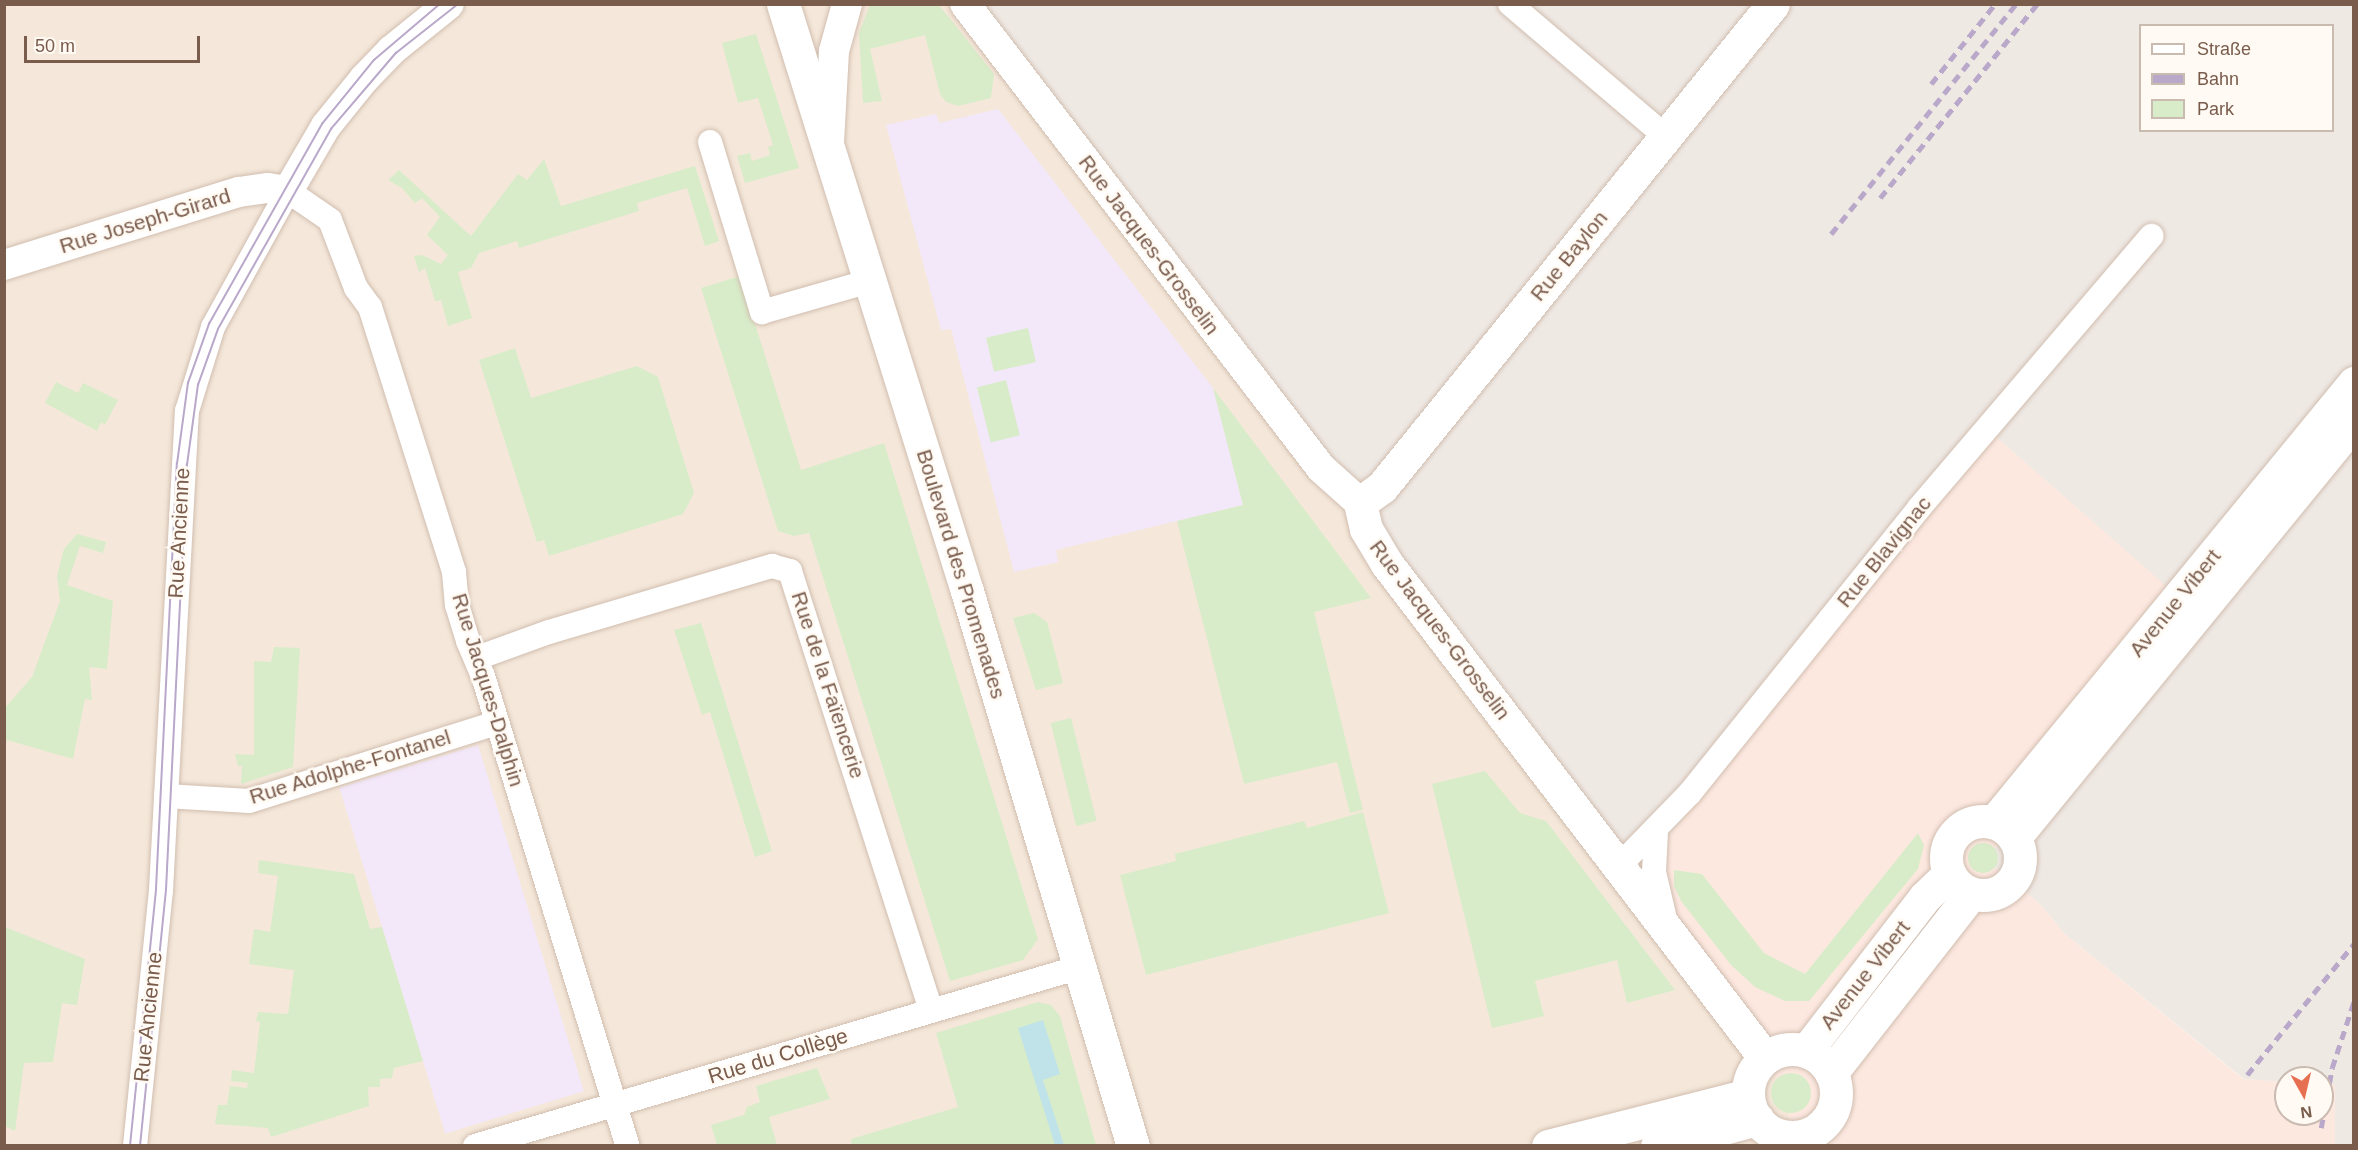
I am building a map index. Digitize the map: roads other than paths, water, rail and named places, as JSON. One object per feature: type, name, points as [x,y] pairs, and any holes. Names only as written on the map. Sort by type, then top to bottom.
[{"type":"main road","name":"Boulevard des Promenades","points":[[783,4],[870,280],[1133,1146]]},
{"type":"main road","name":"Rue Baylon","points":[[1360,503],[1382,487],[1773,4]]},
{"type":"main road","name":"Avenue Vibert","points":[[2004,830],[2354,383]]},
{"type":"main road","name":"Avenue Vibert","points":[[2004,830],[2354,422]]},
{"type":"main road","name":"Rue Jacques-Grosselin","points":[[1360,503],[1366,529],[1387,564],[1765,1058]]},
{"type":"main road","points":[[1974,822],[2004,830],[2020,855],[2014,879],[1994,893],[1960,884],[1946,853],[1956,832],[1974,822]]},
{"type":"main road","name":"Avenue Vibert","points":[[1806,1051],[1925,897],[1960,884]]},
{"type":"main road","name":"Avenue Vibert","points":[[1831,1073],[1960,884]]},
{"type":"main road","points":[[1785,1049],[1806,1051],[1821,1060],[1831,1073],[1836,1096],[1828,1117],[1811,1132],[1789,1141],[1771,1131],[1753,1107],[1750,1078],[1765,1058],[1785,1049]]},
{"type":"main road","points":[[1548,1146],[1753,1107]]},
{"type":"main road","points":[[1657,1146],[1753,1107]]},
{"type":"street","name":"Rue Ancienne","points":[[135,1146],[161,890],[183,456],[190,394],[213,327],[322,133],[364,79],[392,50],[449,4]]},
{"type":"street","points":[[829,149],[834,51],[847,4]]},
{"type":"street","name":"Rue Jacques-Grosselin","points":[[965,4],[1321,468],[1360,503]]},
{"type":"street","points":[[1510,4],[1666,137]]},
{"type":"street","points":[[710,142],[762,312],[870,280]]},
{"type":"street","name":"Rue Joseph-Girard","points":[[4,266],[239,192],[268,188],[288,191]]},
{"type":"street","name":"Rue Jacques-Dalphin","points":[[288,191],[330,220],[356,288],[370,307],[454,572],[465,632],[477,658],[628,1146]]},
{"type":"street","name":"Rue Blavignac","points":[[1618,867],[1656,831],[1772,695],[1919,508],[2151,236]]},
{"type":"street","name":"Rue de la Faïencerie","points":[[477,658],[595,617],[772,566],[790,571],[932,1010]]},
{"type":"street","name":"Rue Adolphe-Fontanel","points":[[165,796],[249,801],[497,723]]},
{"type":"street","points":[[1656,831],[1654,872],[1667,927]]},
{"type":"street","name":"Rue du Collège","points":[[475,1146],[1080,967]]},
{"type":"water","points":[[1043,1020],[1060,1074],[1043,1080],[1064,1145],[1055,1145],[1018,1028]]},
{"type":"tram line","points":[[130,1146],[156,889],[177,464],[188,383],[209,324],[322,124],[374,60],[440,4]]},
{"type":"tram line","points":[[140,1146],[166,890],[187,465],[198,385],[218,329],[331,129],[396,53],[458,4]]},
{"type":"railway","points":[[1931,84],[1995,4]]},
{"type":"railway","points":[[1831,234],[2016,4]]},
{"type":"railway","points":[[1880,198],[2037,4]]},
{"type":"railway","points":[[2247,1075],[2354,944]]},
{"type":"railway","points":[[2321,1128],[2332,1068],[2354,1001]]}]
